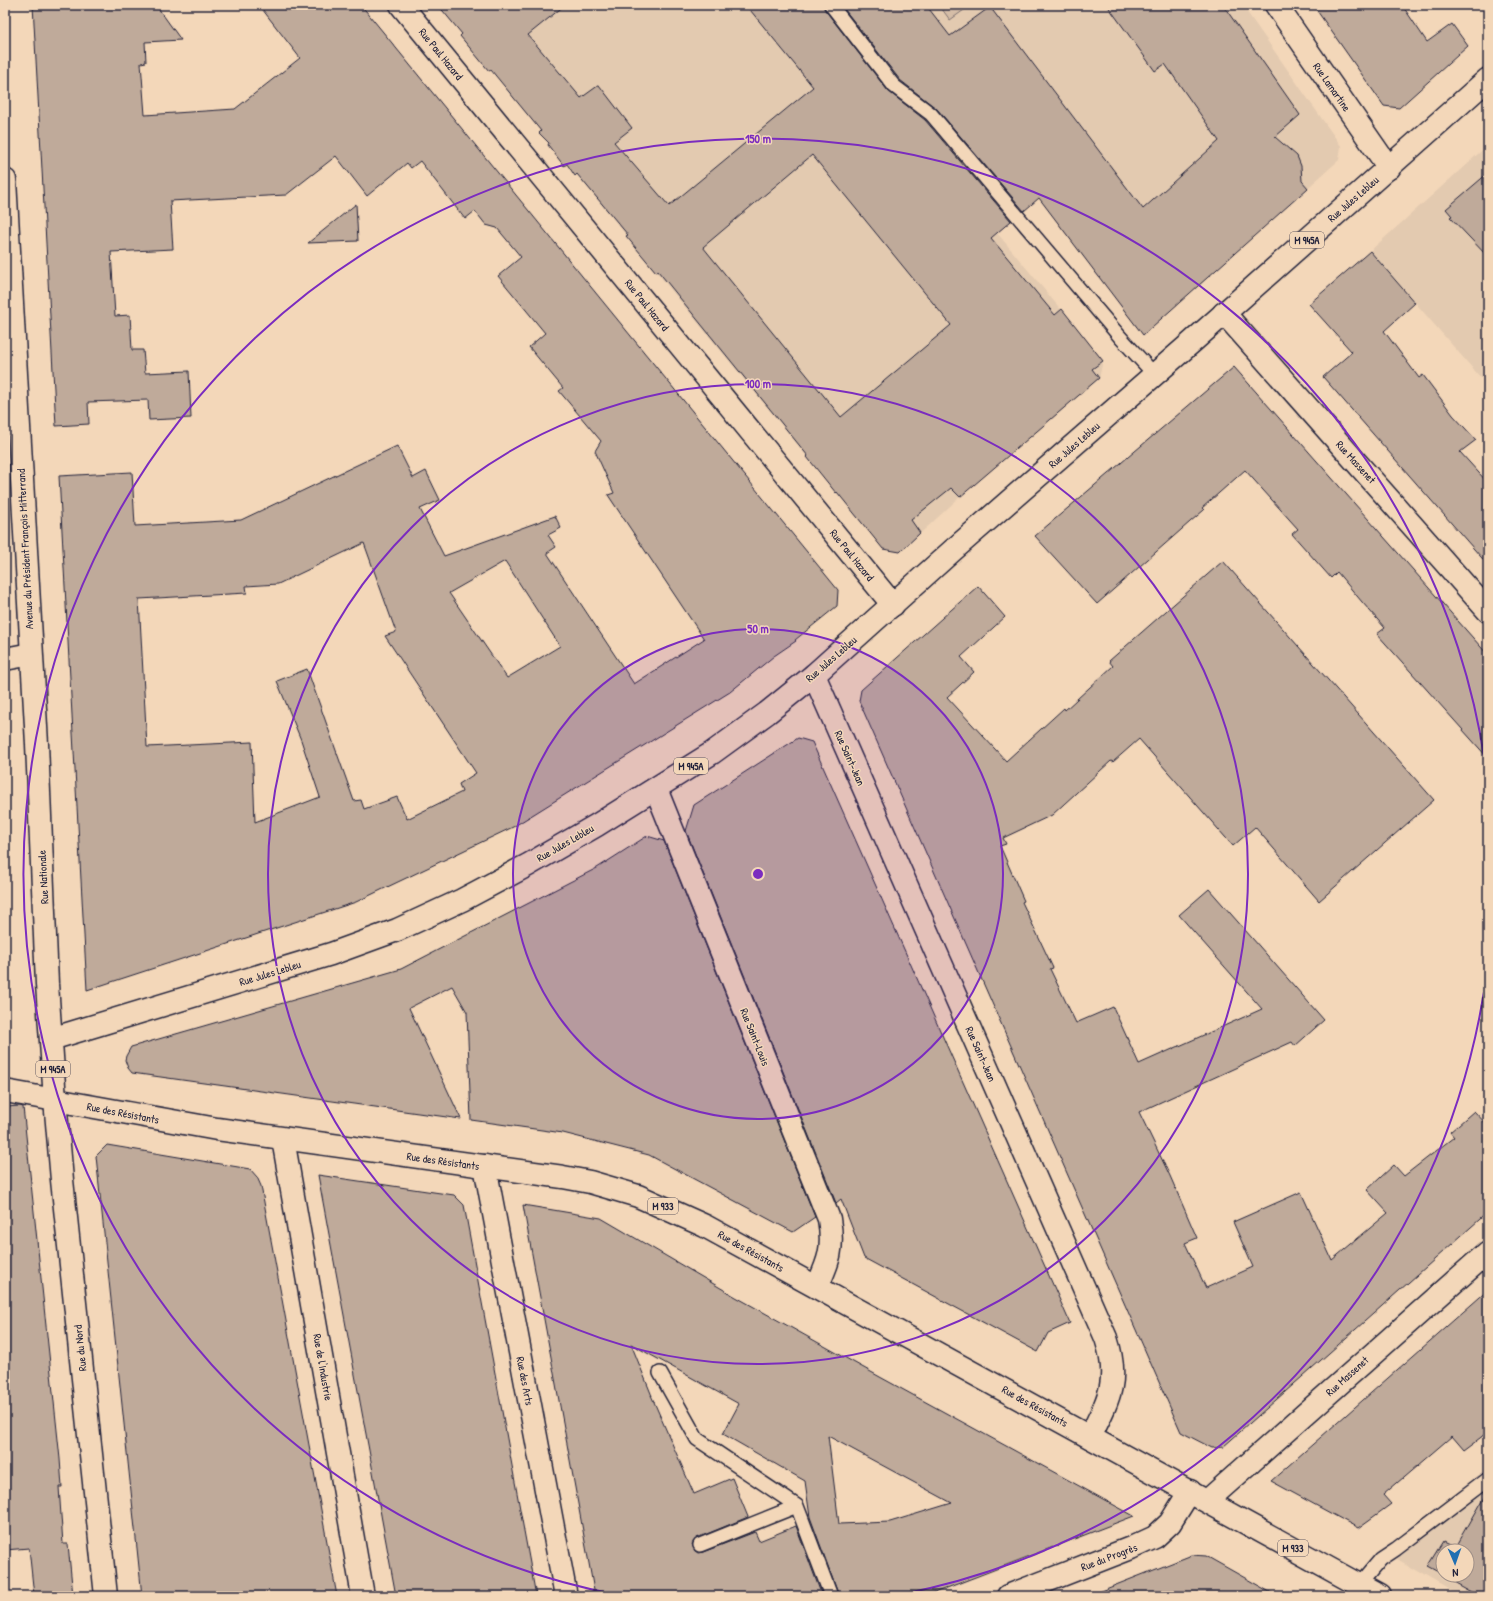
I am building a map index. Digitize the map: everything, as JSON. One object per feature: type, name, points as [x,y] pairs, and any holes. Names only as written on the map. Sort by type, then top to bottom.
[{"type":"street","name":"Rue Paul Hazard","points":[[401,5],[893,605]]},
{"type":"street","name":"Rue Lamartine","points":[[1276,5],[1389,168]]},
{"type":"street","name":"Rue Jules Lebleu","points":[[51,1039],[331,954],[391,932],[462,900],[528,865],[656,789],[741,733],[814,675],[952,551],[1389,168],[1488,79]]},
{"type":"street","name":"Avenue du Président François Mitterrand","points":[[5,180],[31,654]]},
{"type":"street","name":"Rue Massenet","points":[[1224,313],[1488,611]]},
{"type":"street","points":[[5,658],[31,654]]},
{"type":"street","name":"Rue Nationale","points":[[31,654],[55,1100]]},
{"type":"street","name":"Rue Saint-Jean","points":[[814,675],[1106,1338],[1113,1364],[1112,1388],[1090,1437]]},
{"type":"street","name":"Rue Saint-Louis","points":[[656,789],[829,1219],[832,1236],[831,1251],[818,1287]]},
{"type":"street","name":"Rue des Résistants","points":[[5,1091],[217,1130],[485,1166],[590,1182],[638,1196],[705,1226],[1379,1596]]},
{"type":"street","name":"Rue du Nord","points":[[55,1100],[62,1180],[106,1596]]},
{"type":"street","name":"Rue de l'Industrie","points":[[283,1139],[362,1596]]},
{"type":"street","name":"Rue des Arts","points":[[485,1166],[566,1596]]},
{"type":"street","name":"Rue Massenet","points":[[1198,1496],[1488,1252]]},
{"type":"street","name":"Rue du Progrès","points":[[1008,1596],[1131,1548],[1155,1537],[1198,1496]]},
{"type":"lane","points":[[830,5],[894,86],[931,114],[1121,338],[1154,374]]},
{"type":"lane","points":[[660,1373],[697,1439],[797,1506],[831,1596]]},
{"type":"lane","points":[[1359,1585],[1381,1559],[1488,1479]]},
{"type":"lane","points":[[700,1545],[797,1506]]},
{"type":"shaded area","points":[[438,5],[807,5],[1103,360],[1099,379],[960,497],[900,552],[883,549]]},
{"type":"shaded area","points":[[892,5],[1242,5],[1341,146],[1339,160],[1143,335]]},
{"type":"shaded area","points":[[939,5],[971,5],[950,20]]},
{"type":"shaded area","points":[[1488,145],[1488,386],[1370,251]]},
{"type":"shaded area","points":[[1488,1477],[1488,1596],[1461,1596],[1439,1583],[1475,1583],[1475,1543],[1435,1543],[1435,1581],[1397,1559]]},
{"type":"building","points":[[33,5],[156,5],[181,40],[145,42],[146,62],[141,63],[145,115],[235,109],[300,58],[259,5],[361,5],[838,590],[837,606],[795,640],[796,641],[774,656],[730,692],[513,827],[356,902],[87,990],[59,476],[132,472],[135,526],[241,520],[397,446],[413,478],[426,471],[440,500],[420,509],[444,556],[555,516],[561,528],[548,535],[556,547],[547,553],[634,684],[704,639],[608,495],[614,493],[595,451],[601,441],[559,391],[563,388],[529,347],[545,333],[498,276],[521,257],[497,228],[486,225],[475,211],[465,219],[420,161],[411,168],[407,163],[367,196],[336,156],[286,195],[170,201],[173,249],[111,252],[115,316],[130,315],[132,350],[143,350],[145,373],[189,371],[191,418],[149,420],[148,400],[88,402],[89,424],[56,426]],"holes":[[[364,543],[396,632],[385,636],[476,773],[459,784],[462,792],[407,819],[397,797],[364,809],[361,800],[354,801],[307,669],[277,681],[301,740],[320,797],[255,822],[252,742],[147,747],[139,599],[247,593],[246,586],[278,584]],[[505,561],[560,646],[507,678],[449,593]]]},
{"type":"building","points":[[438,5],[565,5],[528,35],[581,98],[599,85],[632,128],[614,142],[669,206],[813,87],[746,5],[823,5],[825,10],[888,91],[925,120],[1011,221],[991,238],[1055,315],[1062,309],[1103,361],[1092,369],[1099,378],[960,497],[951,488],[911,520],[920,533],[900,552],[883,549],[837,492],[836,493],[807,457],[808,456],[658,271],[656,272],[626,236],[628,235],[577,174],[575,176],[567,164],[564,166],[548,145],[549,143],[539,133],[541,131],[491,70],[489,71],[460,36],[462,34]],"holes":[[[812,155],[951,325],[841,417],[703,247]]]},
{"type":"building","points":[[841,5],[926,5],[950,36],[990,7],[1143,209],[1219,141],[1165,64],[1155,71],[1107,5],[1223,5],[1300,115],[1275,137],[1297,156],[1301,166],[1302,181],[1308,188],[1143,335],[1039,198],[1024,211],[937,109],[900,80]]},
{"type":"building","points":[[1313,5],[1402,5],[1427,42],[1452,24],[1468,46],[1399,108],[1384,106]]},
{"type":"building","points":[[1488,173],[1488,257],[1450,217],[1452,216],[1446,209]]},
{"type":"building","points":[[356,204],[358,241],[308,243]]},
{"type":"building","points":[[1370,251],[1415,303],[1384,331],[1419,378],[1423,375],[1453,415],[1476,440],[1460,452],[1488,483],[1488,565],[1323,377],[1352,352],[1309,304]]},
{"type":"building","points":[[1234,367],[1488,655],[1488,758],[1377,634],[1385,628],[1337,572],[1331,578],[1292,534],[1298,529],[1245,470],[1202,508],[1204,510],[1097,604],[1035,536]]},
{"type":"building","points":[[1223,561],[1434,800],[1319,901],[1255,827],[1233,846],[1139,739],[1113,762],[1111,761],[1052,815],[1003,838],[1006,844],[1000,846],[1024,901],[1022,902],[1053,968],[1050,969],[1076,1023],[1113,1007],[1139,1064],[1262,1009],[1179,915],[1209,889],[1324,1020],[1295,1046],[1292,1042],[1139,1112],[1170,1176],[1197,1238],[1185,1243],[1206,1288],[1253,1267],[1233,1222],[1301,1192],[1332,1260],[1388,1213],[1367,1190],[1394,1165],[1404,1176],[1454,1137],[1450,1132],[1474,1111],[1488,1126],[1488,1212],[1223,1447],[1212,1448],[1181,1432],[859,701],[861,690],[978,586],[1005,617],[961,657],[974,672],[947,697],[1006,761],[1113,666],[1109,661]]},
{"type":"building","points":[[798,738],[812,742],[1070,1323],[1048,1333],[1038,1352],[864,1258],[841,1199],[836,1203],[686,831],[694,805]]},
{"type":"building","points":[[647,836],[664,841],[815,1217],[793,1232],[649,1155],[563,1133],[471,1120],[467,1012],[452,986],[409,1008],[461,1119],[132,1073],[128,1068],[125,1060],[131,1047],[401,969],[597,868]]},
{"type":"building","points":[[5,1107],[23,1107],[60,1459],[62,1487],[59,1487],[63,1544],[68,1544],[73,1596],[34,1596],[29,1548],[5,1550]]},
{"type":"building","points":[[107,1145],[250,1169],[257,1177],[261,1186],[337,1596],[142,1596],[96,1156]]},
{"type":"building","points":[[318,1175],[454,1195],[464,1205],[536,1596],[396,1596]]},
{"type":"building","points":[[523,1205],[601,1218],[736,1297],[1134,1516],[926,1596],[839,1596],[810,1517],[805,1481],[723,1434],[739,1404],[631,1344],[652,1396],[651,1395],[694,1494],[732,1478],[748,1517],[697,1538],[692,1544],[695,1551],[698,1553],[703,1552],[755,1532],[759,1541],[796,1526],[822,1596],[595,1596]],"holes":[[[828,1436],[952,1503],[890,1522],[839,1524]]]},
{"type":"building","points":[[1488,1290],[1488,1432],[1464,1450],[1452,1436],[1383,1495],[1391,1504],[1358,1528],[1271,1481]]},
{"type":"building","points":[[1488,1491],[1488,1596],[1481,1596],[1457,1583],[1475,1583],[1475,1543],[1458,1543]]},
{"type":"building","points":[[1192,1555],[1206,1556],[1277,1596],[1094,1596],[1093,1594]]},
{"type":"building","points":[[1435,1556],[1435,1571],[1428,1567]]}]
